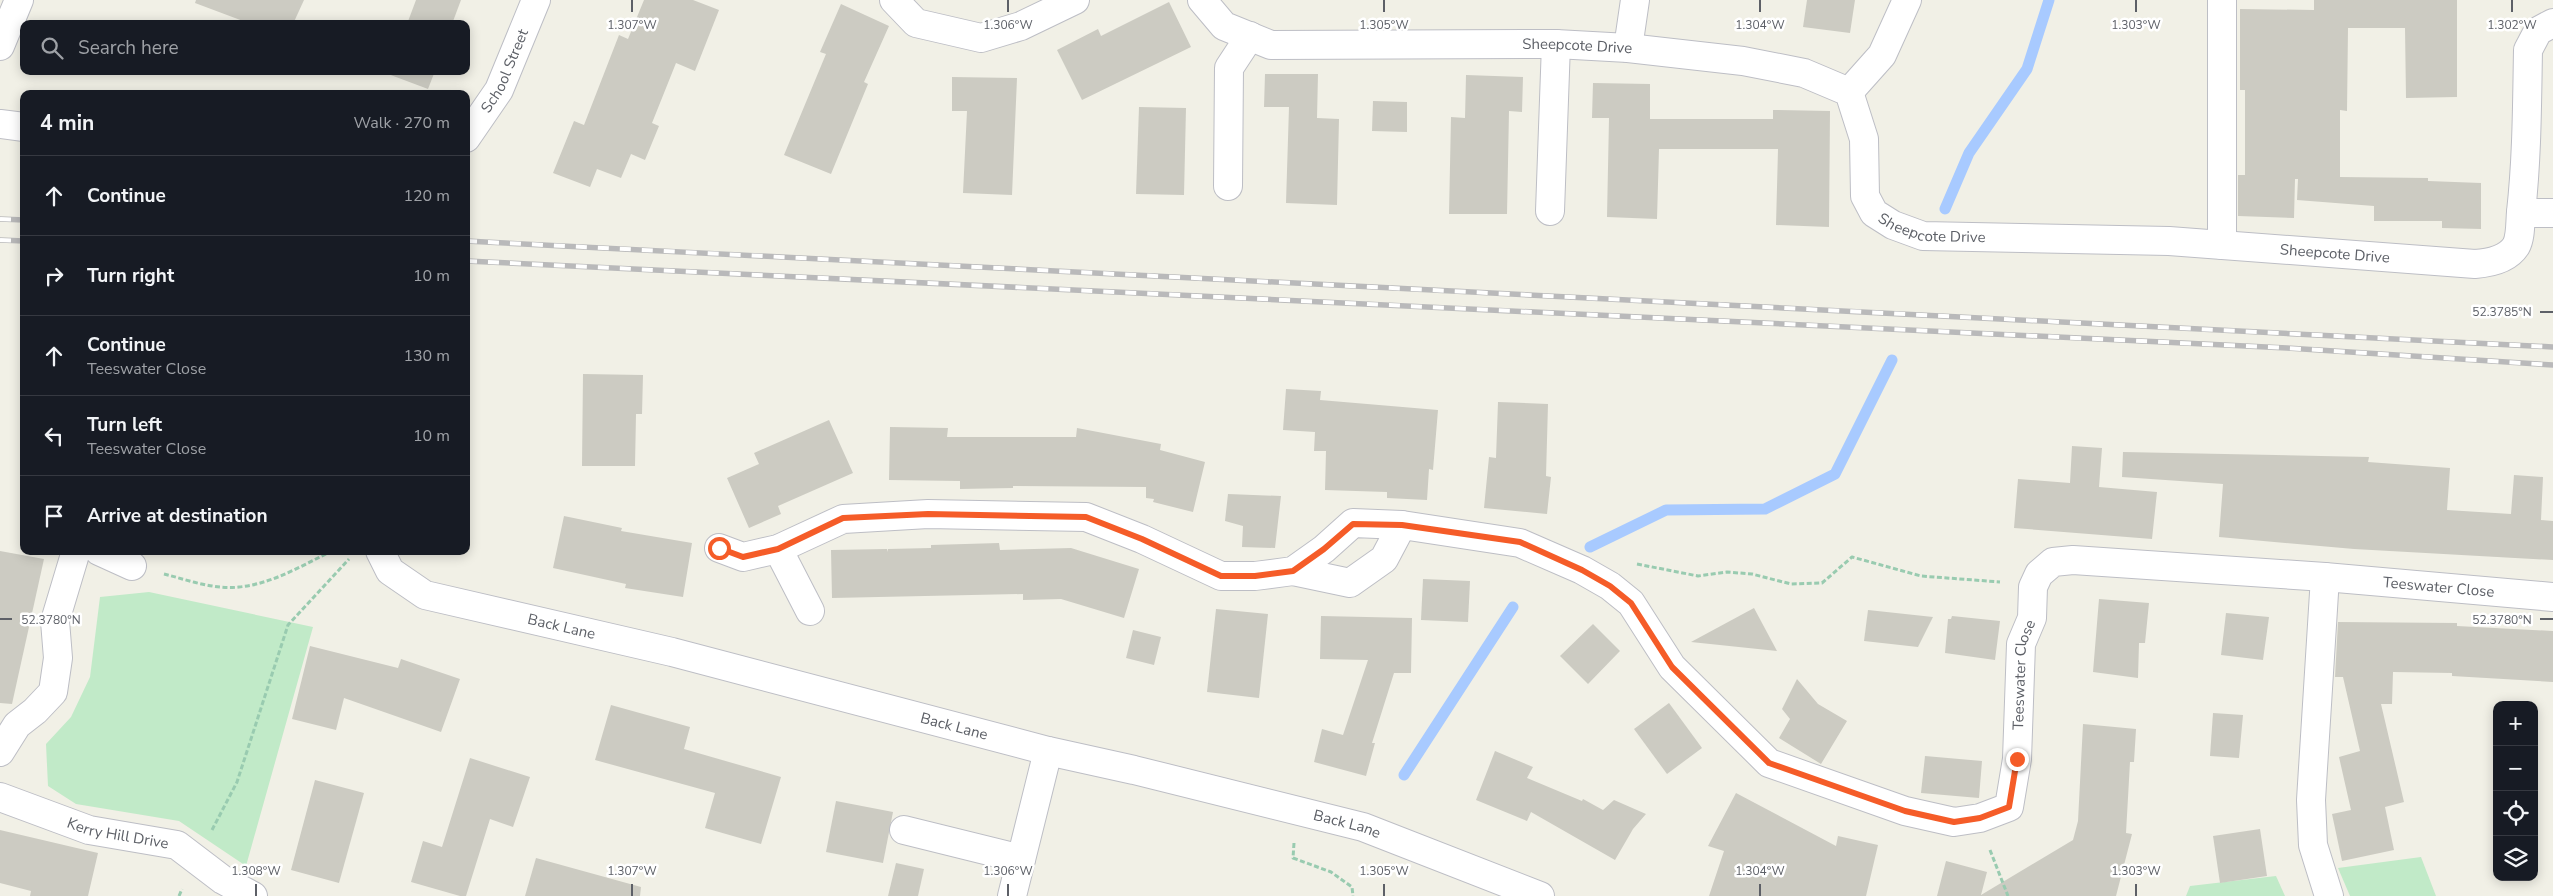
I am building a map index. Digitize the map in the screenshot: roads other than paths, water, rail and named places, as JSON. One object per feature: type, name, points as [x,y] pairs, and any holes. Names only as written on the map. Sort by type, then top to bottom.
[{"type":"street","points":[[0,46],[19,0]]},
{"type":"street","name":"School Street","points":[[470,132],[499,90],[536,0]]},
{"type":"street","points":[[894,0],[916,23],[981,38],[1020,26],[1075,0]]},
{"type":"street","name":"Sheepcote Drive","points":[[1202,0],[1224,26],[1271,45],[1556,44],[1628,48],[1743,61],[1804,73],[1849,92],[1864,140],[1865,196],[1874,213],[1893,226],[1923,236],[2169,241],[2491,263],[2516,246],[2521,213],[2528,50],[2538,31],[2553,23]]},
{"type":"street","points":[[1628,48],[1634,0]]},
{"type":"street","points":[[1849,92],[1882,55],[1907,0]]},
{"type":"street","points":[[2222,0],[2222,245]]},
{"type":"street","points":[[1228,186],[1229,68],[1250,36]]},
{"type":"street","points":[[1550,211],[1556,44]]},
{"type":"street","points":[[0,124],[20,126]]},
{"type":"street","points":[[2521,213],[2553,213]]},
{"type":"street","points":[[719,548],[743,557],[778,549],[843,518],[928,514],[1086,517],[1142,539],[1221,576],[1255,576],[1293,571],[1350,583],[1384,559],[1402,525]]},
{"type":"street","name":"Teeswater Close","points":[[1293,571],[1324,549],[1353,524],[1402,525],[1520,542],[1582,570],[1610,586],[1631,603],[1672,667],[1769,763],[1905,811],[1954,822],[1980,818],[2009,807],[2017,759],[2022,644],[2032,618],[2033,587],[2039,574],[2053,562],[2073,560],[2324,577],[2553,596]]},
{"type":"street","points":[[778,549],[810,611]]},
{"type":"street","points":[[0,752],[16,725],[35,712],[53,692],[58,658],[55,621],[75,555]]},
{"type":"street","points":[[108,555],[132,566]]},
{"type":"street","name":"Back Lane","points":[[382,555],[390,571],[424,595],[672,652],[1048,751],[1134,770],[1363,827],[1540,896]]},
{"type":"street","points":[[2324,577],[2311,800],[2313,845],[2329,896]]},
{"type":"street","points":[[1012,896],[1048,751]]},
{"type":"street","name":"Kerry Hill Drive","points":[[0,797],[89,830],[177,845],[223,880],[253,896]]},
{"type":"street","points":[[904,830],[1021,859]]},
{"type":"waterway","points":[[1945,209],[1969,153],[2027,69],[2049,0]]},
{"type":"waterway","points":[[1590,547],[1666,510],[1765,509],[1835,474],[1892,360]]},
{"type":"waterway","points":[[1404,775],[1513,607]]},
{"type":"railway","points":[[0,219],[20,220]]},
{"type":"railway","points":[[0,240],[20,241]]},
{"type":"railway","points":[[470,241],[2553,347]]},
{"type":"railway","points":[[470,261],[2287,348],[2553,365]]}]
